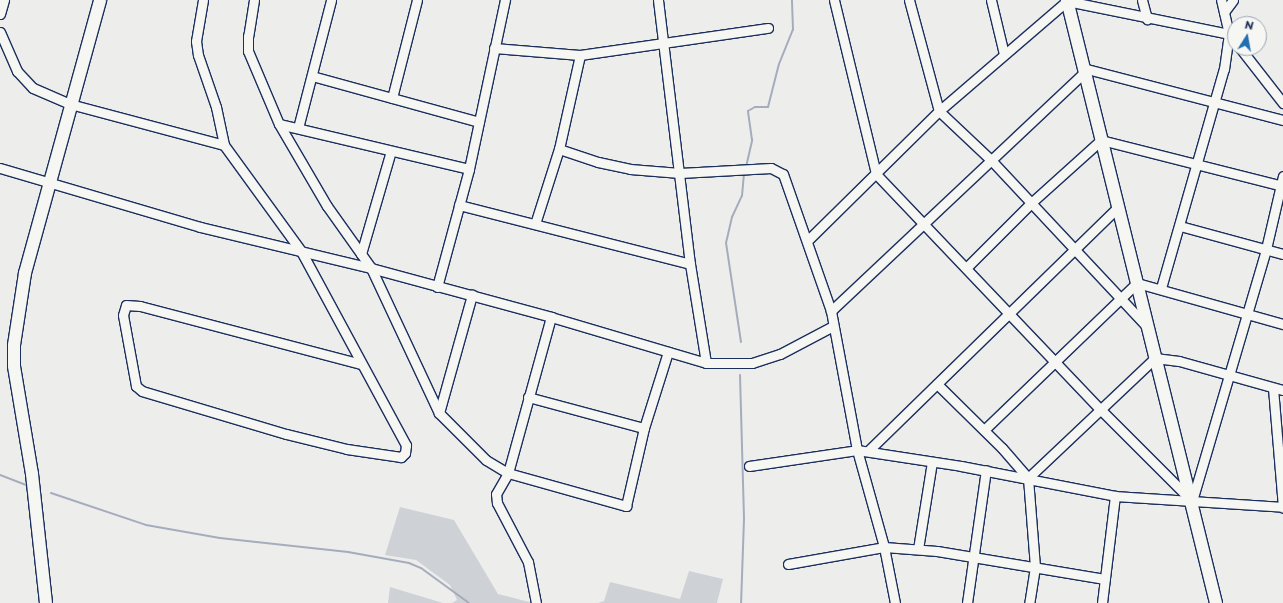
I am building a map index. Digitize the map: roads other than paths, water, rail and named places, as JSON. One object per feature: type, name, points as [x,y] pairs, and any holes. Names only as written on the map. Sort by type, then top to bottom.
[{"type":"street","points":[[0,14],[4,0]]},
{"type":"street","points":[[46,603],[32,474],[14,366],[14,345],[25,273],[49,180],[100,0]]},
{"type":"street","points":[[203,0],[196,41],[198,55],[216,107],[224,145],[301,251],[360,364],[406,445],[405,453],[401,456],[347,449],[286,434],[142,391],[136,386],[133,378],[123,315],[126,305],[140,306],[360,364]]},
{"type":"street","points":[[254,0],[248,36],[248,51],[279,124],[327,206],[371,268],[439,413],[486,460],[508,473],[626,506],[644,428],[668,352]]},
{"type":"street","points":[[298,128],[331,0]]},
{"type":"street","points":[[392,98],[417,0]]},
{"type":"street","points":[[437,287],[469,169],[505,0]]},
{"type":"street","points":[[658,0],[690,264],[706,363]]},
{"type":"street","points":[[834,0],[876,174],[1100,409],[1192,501]]},
{"type":"street","points":[[909,0],[939,111],[990,160],[1148,328]]},
{"type":"street","points":[[991,0],[1004,54]]},
{"type":"street","points":[[808,241],[939,111],[1067,0]]},
{"type":"street","points":[[1067,0],[1147,19],[1227,34]]},
{"type":"street","points":[[1067,0],[1216,603]]},
{"type":"street","points":[[1142,0],[1147,19]]},
{"type":"street","points":[[1220,0],[1227,28]]},
{"type":"street","points":[[1224,12],[1233,0]]},
{"type":"street","points":[[494,48],[580,55],[768,28]]},
{"type":"street","points":[[0,32],[23,79],[33,88],[70,104],[224,145]]},
{"type":"street","points":[[1161,288],[1215,103],[1224,69],[1227,43]]},
{"type":"street","points":[[535,224],[560,149],[580,55]]},
{"type":"street","points":[[1246,56],[1283,103]]},
{"type":"street","points":[[1084,70],[1283,120]]},
{"type":"street","points":[[831,311],[1084,70]]},
{"type":"street","points":[[312,76],[479,122]]},
{"type":"street","points":[[279,124],[469,169]]},
{"type":"street","points":[[1101,140],[1281,186]]},
{"type":"street","points":[[966,268],[1031,203],[1101,140]]},
{"type":"street","points":[[560,149],[614,167],[680,172],[771,168],[783,174],[808,241],[831,311],[857,450],[884,547],[895,603]]},
{"type":"street","points":[[362,254],[391,151]]},
{"type":"street","points":[[0,168],[49,180],[200,227],[371,268],[437,287],[472,295],[706,363],[752,363],[780,354],[833,326]]},
{"type":"street","points":[[1192,501],[1248,314],[1266,249],[1283,176]]},
{"type":"street","points":[[459,205],[690,264]]},
{"type":"street","points":[[868,451],[1118,207]]},
{"type":"street","points":[[1180,226],[1283,254]]},
{"type":"street","points":[[1137,283],[1161,288],[1283,324]]},
{"type":"street","points":[[984,430],[1137,283]]},
{"type":"street","points":[[439,413],[472,295]]},
{"type":"street","points":[[536,603],[528,562],[497,503],[496,494],[499,486],[508,473],[551,317]]},
{"type":"street","points":[[1028,478],[1155,358],[1179,361],[1283,390]]},
{"type":"street","points":[[937,384],[984,430],[1028,478],[1035,567],[1029,603]]},
{"type":"street","points":[[749,466],[857,450],[986,470],[1115,496],[1283,508],[1273,388]]},
{"type":"street","points":[[528,397],[644,428]]},
{"type":"street","points":[[918,549],[932,462]]},
{"type":"street","points":[[967,603],[986,470]]},
{"type":"street","points":[[1102,603],[1115,496]]},
{"type":"street","points":[[788,564],[884,547],[918,549],[974,557],[1105,579]]},
{"type":"waterway","points":[[746,167],[752,140],[748,111],[755,107],[768,107],[779,64],[793,30],[792,0]]},
{"type":"waterway","points":[[741,342],[726,243],[732,217],[742,196],[744,173]]},
{"type":"waterway","points":[[740,375],[744,519],[741,603]]},
{"type":"waterway","points":[[0,475],[28,486]]},
{"type":"waterway","points":[[51,493],[146,525],[220,538],[348,552],[409,563],[421,568],[469,603]]}]
